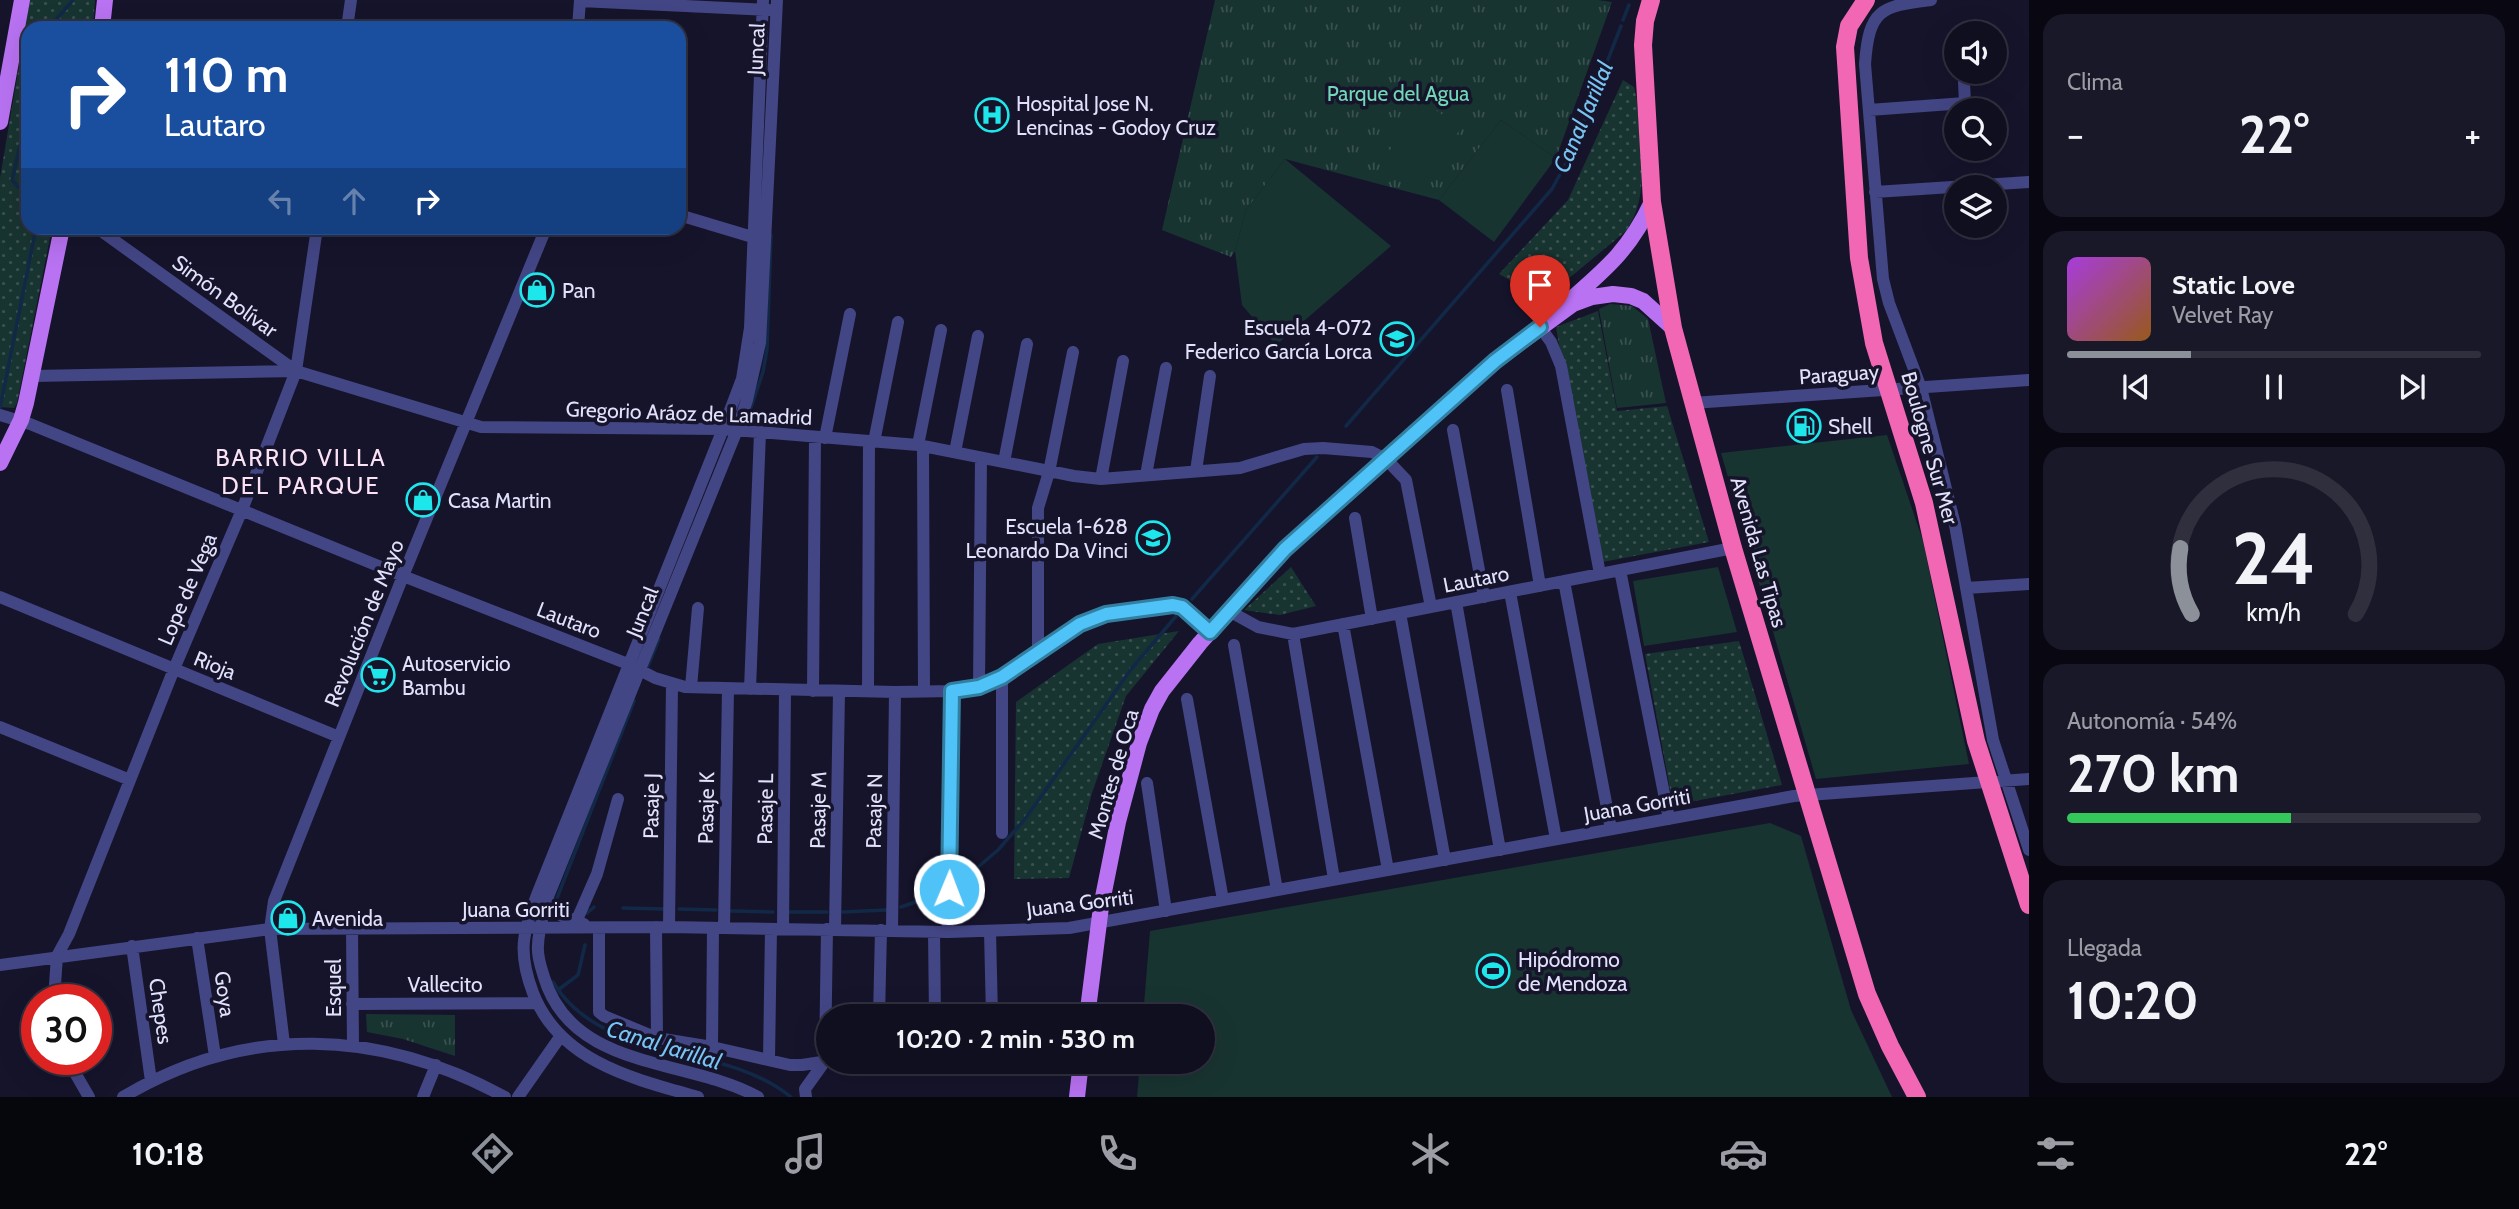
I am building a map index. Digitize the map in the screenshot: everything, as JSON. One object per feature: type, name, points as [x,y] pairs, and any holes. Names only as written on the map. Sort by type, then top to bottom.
[{"type":"highway","points":[[1637,0],[1646,21]]},
{"type":"highway","name":"Avenida Las Tipas","points":[[1651,0],[1643,45],[1652,202],[1673,328],[1733,548],[1867,994],[1917,1097]]},
{"type":"highway","name":"Boulogne Sur Mer","points":[[1866,0],[1852,18],[1845,47],[1860,269],[1869,323],[1924,503],[1968,711],[1996,781],[2029,905]]},
{"type":"main road","points":[[0,122],[2,97],[22,0]]},
{"type":"main road","points":[[103,21],[105,0]]},
{"type":"main road","name":"Montes de Oca","points":[[1540,327],[1613,263],[1641,225],[1652,202]]},
{"type":"main road","points":[[0,463],[21,420],[33,376],[61,235]]},
{"type":"main road","name":"Montes de Oca","points":[[1089,1004],[1098,922],[1118,822],[1139,743],[1152,709],[1175,673],[1210,632],[1285,549],[1495,361],[1573,304],[1592,297],[1613,294],[1643,301],[1673,328]]},
{"type":"main road","points":[[1077,1097],[1080,1074]]},
{"type":"street","points":[[348,21],[351,0]]},
{"type":"street","name":"Boulogne Sur Mer","points":[[1931,0],[1897,4],[1879,14],[1868,33],[1865,64],[1883,279],[1889,303],[1921,388],[1955,525],[1996,781],[2029,850]]},
{"type":"street","points":[[579,21],[580,1],[777,5]]},
{"type":"street","name":"Juncal","points":[[759,239],[763,5]]},
{"type":"street","name":"Juncal","points":[[698,1097],[650,1083],[577,1052],[560,1037],[537,1003],[524,970],[522,950],[524,928],[730,430],[750,328],[777,5]]},
{"type":"street","points":[[1868,110],[1965,103],[1964,84]]},
{"type":"street","points":[[1875,192],[2029,182]]},
{"type":"street","points":[[686,217],[759,239]]},
{"type":"street","name":"Simón Bolívar","points":[[107,235],[296,371]]},
{"type":"street","name":"Lope de Vega","points":[[57,956],[69,934],[296,371],[316,235]]},
{"type":"street","name":"Revolución de Mayo","points":[[284,1044],[270,929],[274,901],[403,576],[543,235]]},
{"type":"street","points":[[813,691],[820,437],[850,314]]},
{"type":"street","points":[[868,691],[872,442],[898,322]]},
{"type":"street","points":[[1540,327],[1551,342],[1561,366],[1600,574]]},
{"type":"street","points":[[924,691],[921,446],[941,330]]},
{"type":"street","points":[[955,452],[978,336]]},
{"type":"street","points":[[1004,462],[1027,344]]},
{"type":"street","points":[[1038,655],[1038,508],[1049,472],[1073,352]]},
{"type":"street","points":[[1101,479],[1123,361]]},
{"type":"street","points":[[1146,475],[1166,369]]},
{"type":"street","name":"Gregorio Aráoz de Lamadrid","points":[[33,376],[296,371],[481,426],[730,430],[820,437],[921,446],[1049,472],[1101,479],[1240,468],[1304,449],[1323,448],[1372,453],[1386,458]]},
{"type":"street","points":[[1196,471],[1210,376]]},
{"type":"street","name":"Paraguay","points":[[1692,403],[2029,380]]},
{"type":"street","points":[[1507,390],[1540,586]]},
{"type":"street","name":"Lautaro","points":[[0,415],[21,420],[672,684],[691,688],[895,692],[952,691],[979,687],[1002,677],[1038,655],[1080,624],[1106,614],[1160,606],[1182,607],[1210,632]]},
{"type":"street","points":[[1453,430],[1484,597]]},
{"type":"street","points":[[750,689],[760,432]]},
{"type":"street","points":[[979,687],[981,458]]},
{"type":"street","points":[[1386,458],[1406,480],[1431,607]]},
{"type":"street","points":[[1355,518],[1372,618]]},
{"type":"street","name":"Lautaro","points":[[1229,611],[1258,627],[1293,634],[1733,548]]},
{"type":"street","points":[[1620,570],[1670,819]]},
{"type":"street","points":[[1564,581],[1611,829]]},
{"type":"street","points":[[1966,588],[2029,584]]},
{"type":"street","points":[[1510,592],[1556,839]]},
{"type":"street","name":"Rioja","points":[[0,597],[339,737]]},
{"type":"street","points":[[1456,602],[1500,850]]},
{"type":"street","points":[[691,688],[698,608]]},
{"type":"street","points":[[1400,613],[1445,860]]},
{"type":"street","points":[[1343,624],[1388,870]]},
{"type":"street","points":[[1293,634],[1334,879]]},
{"type":"street","points":[[1234,645],[1277,890]]},
{"type":"street","name":"Juncal","points":[[634,667],[547,899],[540,928],[539,960],[557,1007],[573,1025],[618,1052],[665,1067],[717,1079],[758,1097]]},
{"type":"street","points":[[1002,677],[1002,833]]},
{"type":"street","name":"Pasaje J","points":[[657,1038],[672,684]]},
{"type":"street","name":"Pasaje K","points":[[712,1047],[727,689]]},
{"type":"street","name":"Pasaje L","points":[[769,1059],[777,929],[785,690]]},
{"type":"street","points":[[948,932],[952,691]]},
{"type":"street","name":"Pasaje M","points":[[828,1004],[838,692]]},
{"type":"street","name":"Pasaje N","points":[[880,1004],[886,930],[895,692]]},
{"type":"street","points":[[1187,699],[1223,900]]},
{"type":"street","points":[[0,727],[130,780]]},
{"type":"street","name":"Juana Gorriti","points":[[0,965],[270,929],[663,927],[948,932],[1069,928],[1806,794],[2029,779]]},
{"type":"street","points":[[1147,783],[1166,911]]},
{"type":"street","points":[[576,922],[597,874],[618,799]]},
{"type":"street","points":[[547,899],[560,915],[597,928],[599,1012],[657,1038],[802,1065],[816,1063]]},
{"type":"street","name":"Esquel","points":[[352,928],[353,1046]]},
{"type":"street","points":[[990,931],[992,1004]]},
{"type":"street","points":[[934,932],[935,1004]]},
{"type":"street","name":"Goya","points":[[197,938],[215,1056]]},
{"type":"street","name":"Chepes","points":[[132,946],[151,1081]]},
{"type":"street","points":[[55,984],[57,956]]},
{"type":"street","name":"Vallecito","points":[[352,1004],[537,1003]]},
{"type":"street","points":[[518,1097],[560,1037]]},
{"type":"street","points":[[123,1097],[177,1068],[248,1048],[284,1044],[353,1046],[393,1052],[436,1065],[505,1097]]},
{"type":"street","points":[[423,1097],[436,1065]]},
{"type":"street","points":[[806,1097],[805,1088],[816,1074]]},
{"type":"street","points":[[76,1075],[89,1097]]},
{"type":"green space","points":[[30,0],[95,0],[94,21],[26,21]]},
{"type":"green space","name":"Parque del Agua","points":[[1215,0],[1612,2],[1556,158],[1501,120],[1439,200],[1285,159],[1246,210],[1231,257],[1162,230]]},
{"type":"green space","points":[[21,53],[21,235],[51,235],[14,408],[0,407],[0,178]]},
{"type":"green space","points":[[1623,80],[1634,87],[1637,101],[1642,168],[1639,201],[1634,217],[1626,231],[1544,299],[1499,274],[1568,200]]},
{"type":"green space","points":[[1424,102],[1461,128],[1417,190],[1380,164]]},
{"type":"green space","points":[[1501,120],[1556,158],[1494,242],[1439,200]]},
{"type":"green space","points":[[1285,159],[1391,246],[1276,345],[1242,305],[1235,251],[1246,210]]},
{"type":"green space","points":[[1610,304],[1632,306],[1648,319],[1666,403],[1617,408],[1599,309]]},
{"type":"green space","points":[[1598,311],[1617,411],[1667,406],[1709,542],[1597,563],[1556,327]]},
{"type":"green space","points":[[1887,435],[1923,541],[1969,764],[1816,779],[1721,453]]},
{"type":"green space","points":[[1291,567],[1316,606],[1280,615],[1244,610]]},
{"type":"green space","points":[[1718,567],[1737,632],[1644,646],[1633,581]]},
{"type":"green space","points":[[1179,631],[1126,696],[1092,793],[1069,878],[1014,879],[1016,702],[1098,644]]},
{"type":"green space","points":[[1739,641],[1782,785],[1673,805],[1645,654]]},
{"type":"green space","name":"Hipódromo de Mendoza","points":[[1770,823],[1801,836],[1851,1010],[1892,1097],[1137,1097],[1139,1074],[1215,1074],[1215,1004],[1144,1004],[1150,931]]},
{"type":"green space","points":[[366,1014],[455,1015],[455,1056],[403,1039],[367,1032]]},
{"type":"waterway","points":[[55,21],[73,0]]},
{"type":"waterway","name":"Canal Jarillal","points":[[1623,20],[1629,5]]},
{"type":"waterway","name":"Canal Jarillal","points":[[1346,426],[1552,189],[1572,152],[1621,26]]},
{"type":"waterway","points":[[21,142],[12,180],[21,190]]},
{"type":"waterway","points":[[0,408],[35,235]]},
{"type":"waterway","points":[[747,419],[763,372],[767,349],[771,235]]},
{"type":"waterway","name":"Canal Jarillal","points":[[1192,599],[1317,457]]},
{"type":"waterway","points":[[957,885],[998,850],[1025,819],[1132,668],[1177,615]]},
{"type":"waterway","points":[[648,666],[659,639]]},
{"type":"waterway","points":[[557,898],[634,701]]},
{"type":"waterway","points":[[901,907],[942,893]]},
{"type":"waterway","points":[[587,913],[594,907]]},
{"type":"waterway","points":[[623,908],[664,909]]},
{"type":"waterway","points":[[679,909],[716,910]]},
{"type":"waterway","points":[[843,912],[886,910]]},
{"type":"waterway","points":[[731,911],[773,912]]},
{"type":"waterway","points":[[789,912],[827,912]]},
{"type":"waterway","name":"Canal Jarillal","points":[[558,990],[578,975],[585,945]]},
{"type":"waterway","name":"Canal Jarillal","points":[[553,982],[574,1008],[601,1027],[631,1039],[731,1067],[763,1079],[791,1097]]},
{"type":"place","name":"Hospital Jose N. Lencinas - Godoy Cruz","points":[[992,115]]},
{"type":"place","name":"Pan","points":[[537,290]]},
{"type":"place","name":"Escuela 4-072 Federico García Lorca","points":[[1397,339]]},
{"type":"place","name":"Shell","points":[[1804,426]]},
{"type":"place","name":"Casa Martin","points":[[423,500]]},
{"type":"place","name":"Escuela 1-628 Leonardo Da Vinci","points":[[1153,538]]},
{"type":"place","name":"Autoservicio Bambu","points":[[378,675]]},
{"type":"place","name":"Avenida","points":[[288,918]]},
{"type":"place","name":"Hipódromo de Mendoza","points":[[1493,971]]},
{"type":"district","name":"BARRIO VILLA DEL PARQUE","points":[[301,471]]},
{"type":"route","points":[[949,889],[952,691],[979,687],[1002,677],[1080,624],[1106,614],[1173,605],[1182,607],[1210,632],[1285,549],[1495,361],[1540,327]]}]
